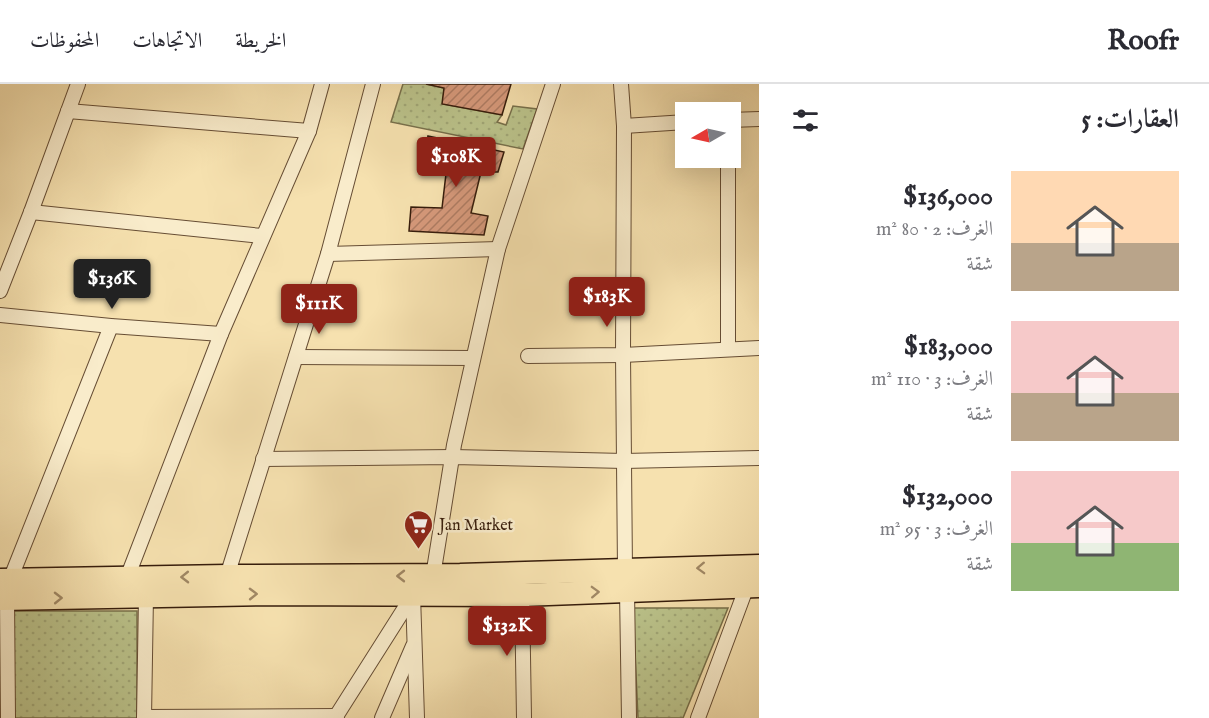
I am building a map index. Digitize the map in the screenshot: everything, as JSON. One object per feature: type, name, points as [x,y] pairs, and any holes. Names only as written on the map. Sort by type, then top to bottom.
[{"type":"main road","points":[[4,589],[127,578],[227,576],[433,576],[516,588],[626,580],[759,566]]},
{"type":"main road","points":[[626,580],[753,586]]},
{"type":"main road","points":[[4,589],[146,596],[413,595],[486,585]]},
{"type":"street","points":[[0,291],[32,212],[78,84]]},
{"type":"street","points":[[127,578],[221,334],[309,131],[322,84]]},
{"type":"street","points":[[227,576],[328,254],[373,84]]},
{"type":"street","points":[[433,576],[453,457],[498,249],[553,84]]},
{"type":"street","points":[[621,84],[624,126],[623,355],[629,718]]},
{"type":"street","points":[[68,111],[309,131]]},
{"type":"street","points":[[741,120],[759,119]]},
{"type":"street","points":[[624,126],[675,123]]},
{"type":"street","points":[[728,168],[728,349]]},
{"type":"street","points":[[32,212],[262,236]]},
{"type":"street","points":[[328,254],[498,249]]},
{"type":"street","points":[[0,315],[221,334]]},
{"type":"street","points":[[8,718],[4,589],[111,326]]},
{"type":"street","points":[[528,356],[623,355],[759,348]]},
{"type":"street","points":[[296,357],[473,357]]},
{"type":"street","points":[[263,459],[453,457],[624,461],[759,458]]},
{"type":"street","points":[[698,718],[753,586]]},
{"type":"street","points":[[516,588],[524,718]]},
{"type":"street","points":[[413,595],[417,718]]},
{"type":"street","points":[[146,596],[144,717],[336,717],[413,595]]},
{"type":"street","points":[[382,718],[415,641]]},
{"type":"green space","points":[[403,84],[426,84],[444,88],[443,104],[502,115],[497,122],[506,125],[513,106],[537,109],[523,149],[391,122]]},
{"type":"green space","points":[[633,608],[728,608],[683,718],[638,718]]},
{"type":"green space","points":[[13,611],[137,611],[137,718],[14,718]]},
{"type":"building","points":[[426,84],[511,84],[502,115],[442,104],[444,88]]},
{"type":"building","points":[[428,136],[504,152],[498,172],[481,172],[471,213],[488,216],[484,235],[409,231],[411,207],[442,208],[447,165],[423,160]]},
{"type":"place","name":"Jan Market","points":[[418,550]]}]
